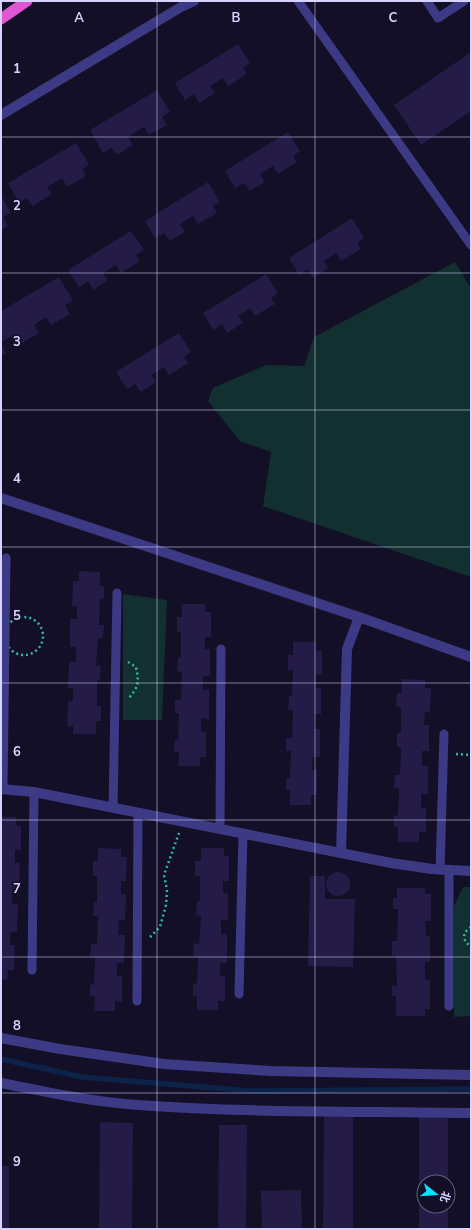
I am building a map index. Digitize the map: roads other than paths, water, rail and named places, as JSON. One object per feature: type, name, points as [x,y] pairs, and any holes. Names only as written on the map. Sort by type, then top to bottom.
[{"type":"highway","points":[[1,19],[27,1]]},
{"type":"street","points":[[1,115],[181,7],[194,1]]},
{"type":"street","points":[[1,498],[359,617],[471,657]]},
{"type":"street","points":[[341,853],[347,649],[359,617]]},
{"type":"street","points":[[2,789],[34,792],[391,863],[445,870],[471,871]]},
{"type":"street","points":[[1,1038],[60,1049],[164,1064],[271,1071],[471,1075]]},
{"type":"street","points":[[1,1083],[86,1099],[138,1105],[249,1109],[471,1113]]},
{"type":"lane","points":[[298,1],[471,245]]},
{"type":"lane","points":[[427,1],[438,18],[464,1]]},
{"type":"lane","points":[[2,789],[6,558]]},
{"type":"lane","points":[[113,808],[117,593]]},
{"type":"lane","points":[[220,829],[221,649]]},
{"type":"lane","points":[[444,734],[445,870],[449,1006]]},
{"type":"lane","points":[[32,970],[34,792]]},
{"type":"lane","points":[[137,1001],[138,813]]},
{"type":"lane","points":[[239,994],[243,834]]},
{"type":"waterway","points":[[1,1059],[82,1077],[252,1091],[471,1089]]}]
